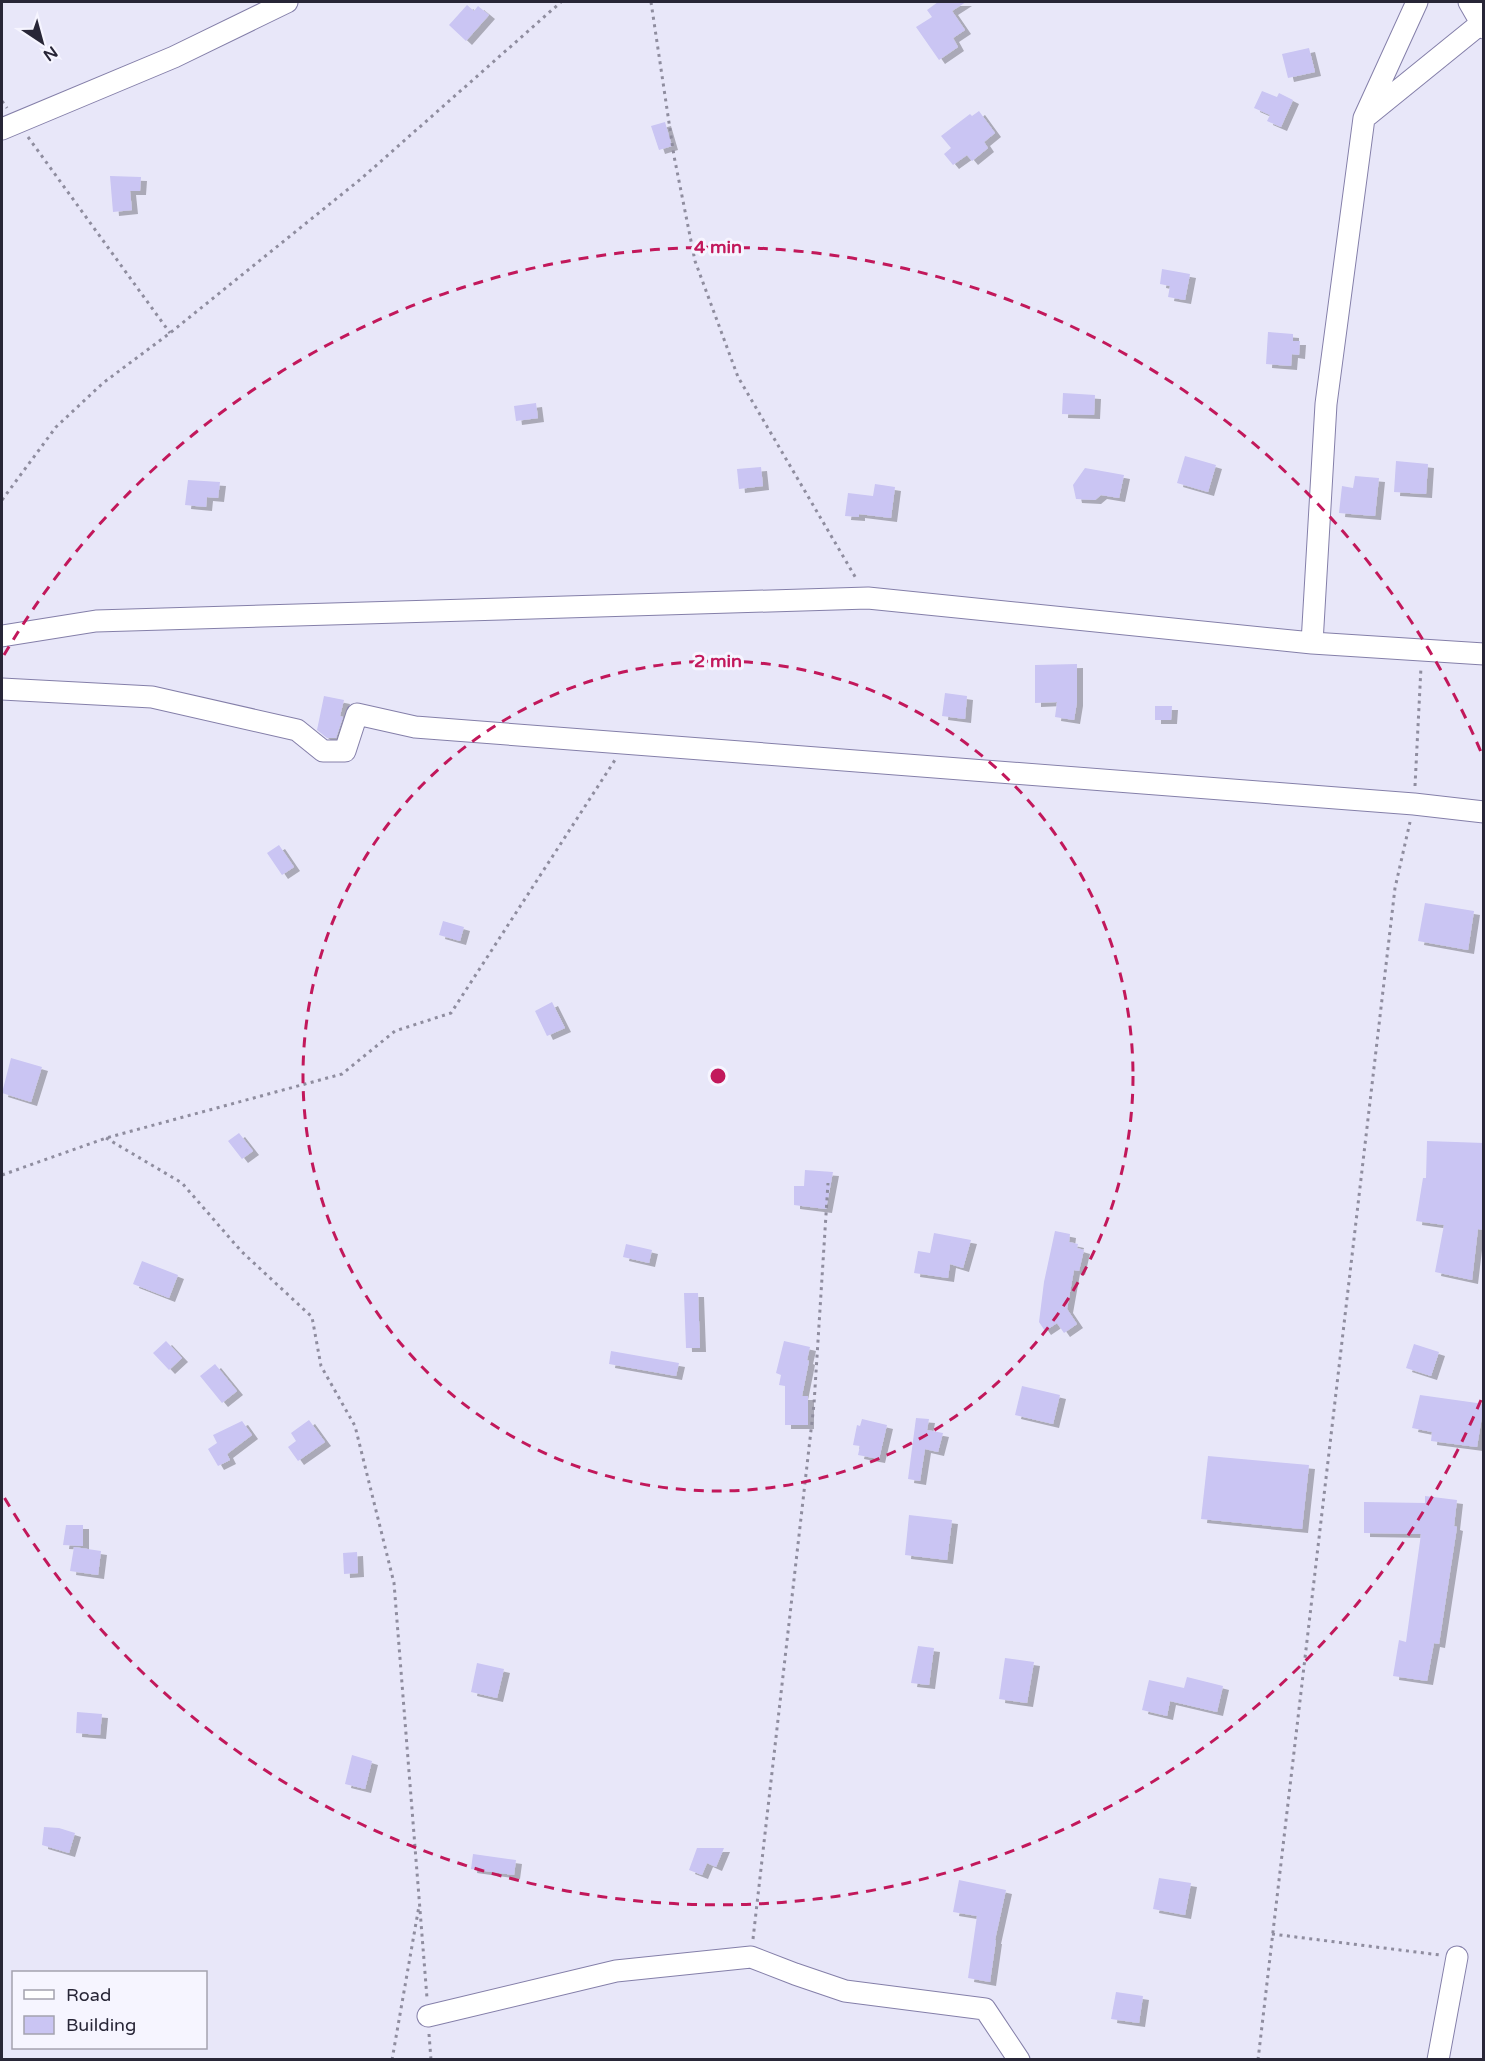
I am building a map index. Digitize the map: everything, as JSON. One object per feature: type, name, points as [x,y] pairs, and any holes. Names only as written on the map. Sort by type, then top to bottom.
[{"type":"street","points":[[10,126],[174,57],[287,2]]},
{"type":"street","points":[[1312,643],[1326,404],[1364,118],[1417,2]]},
{"type":"street","points":[[1364,118],[1483,24],[1469,2]]},
{"type":"street","points":[[2,636],[96,621],[868,598],[1312,643],[1484,654]]},
{"type":"street","points":[[2,689],[152,697],[297,730],[323,751],[345,751],[357,714],[415,727],[1414,804],[1484,812]]},
{"type":"street","points":[[428,2016],[616,1971],[751,1957],[845,1991],[985,2009],[1019,2060]]},
{"type":"street","points":[[1438,2060],[1457,1957]]},
{"type":"path","points":[[2,500],[56,427],[104,383],[170,333],[362,178],[561,2]]},
{"type":"path","points":[[651,2],[674,156],[695,261],[738,377],[868,598]]},
{"type":"path","points":[[2,101],[10,126],[170,333]]},
{"type":"path","points":[[1257,2060],[1395,888],[1414,804],[1421,650]]},
{"type":"path","points":[[2,1175],[106,1138],[342,1074],[395,1032],[451,1013],[626,742]]},
{"type":"path","points":[[106,1138],[182,1183],[241,1251],[312,1317],[321,1366],[355,1426],[394,1583],[431,2060]]},
{"type":"path","points":[[751,1957],[814,1404],[828,1183]]},
{"type":"path","points":[[392,2060],[420,1902]]},
{"type":"path","points":[[1272,1934],[1457,1957]]},
{"type":"building","points":[[938,2],[966,2],[952,11],[965,30],[953,38],[958,47],[939,60],[916,27],[932,17],[927,10]]},
{"type":"building","points":[[467,5],[474,11],[478,6],[489,15],[466,41],[449,25]]},
{"type":"building","points":[[1309,48],[1315,72],[1288,78],[1282,54]]},
{"type":"building","points":[[1262,91],[1277,97],[1279,93],[1293,100],[1281,127],[1267,121],[1270,115],[1254,108]]},
{"type":"building","points":[[979,111],[995,133],[984,142],[988,148],[972,161],[967,155],[953,165],[944,154],[951,148],[941,136],[970,114],[972,116]]},
{"type":"building","points":[[665,122],[672,146],[659,150],[651,126]]},
{"type":"building","points":[[110,176],[141,177],[140,191],[130,191],[132,210],[113,212]]},
{"type":"building","points":[[1162,269],[1190,274],[1185,300],[1168,297],[1170,286],[1160,284]]},
{"type":"building","points":[[1268,332],[1293,334],[1293,341],[1300,341],[1299,355],[1292,354],[1291,366],[1266,364]]},
{"type":"building","points":[[1063,393],[1095,395],[1094,415],[1062,414]]},
{"type":"building","points":[[536,403],[538,418],[516,421],[514,406]]},
{"type":"building","points":[[1185,456],[1216,465],[1208,492],[1177,483]]},
{"type":"building","points":[[1396,461],[1428,464],[1426,494],[1394,492]]},
{"type":"building","points":[[761,467],[763,486],[739,489],[737,469]]},
{"type":"building","points":[[1085,468],[1124,475],[1119,498],[1101,495],[1095,500],[1076,499],[1073,485]]},
{"type":"building","points":[[1355,476],[1379,478],[1375,516],[1339,513],[1342,486],[1353,488]]},
{"type":"building","points":[[188,480],[220,482],[218,498],[207,497],[206,507],[185,505]]},
{"type":"building","points":[[875,484],[895,487],[891,518],[859,514],[859,517],[845,516],[848,493],[873,496]]},
{"type":"building","points":[[1077,664],[1077,702],[1074,720],[1055,717],[1057,702],[1035,703],[1035,665]]},
{"type":"building","points":[[945,693],[967,696],[965,719],[942,716]]},
{"type":"building","points":[[324,696],[344,700],[340,716],[343,717],[336,738],[327,738],[317,730]]},
{"type":"building","points":[[1155,706],[1172,706],[1171,720],[1155,720]]},
{"type":"building","points":[[279,845],[294,867],[282,875],[267,853]]},
{"type":"building","points":[[1425,903],[1474,911],[1468,950],[1418,941]]},
{"type":"building","points":[[443,921],[464,927],[460,941],[439,935]]},
{"type":"building","points":[[552,1002],[565,1028],[547,1036],[535,1011]]},
{"type":"building","points":[[11,1058],[42,1067],[31,1102],[2,1093]]},
{"type":"building","points":[[239,1133],[253,1151],[242,1159],[228,1141]]},
{"type":"building","points":[[1427,1141],[1484,1143],[1484,1230],[1478,1229],[1472,1280],[1435,1272],[1444,1225],[1416,1221],[1423,1178],[1426,1178]]},
{"type":"building","points":[[805,1170],[833,1172],[826,1209],[794,1205],[794,1186],[804,1186]]},
{"type":"building","points":[[1055,1231],[1070,1234],[1069,1242],[1078,1244],[1077,1248],[1084,1250],[1079,1271],[1074,1270],[1067,1309],[1077,1324],[1064,1333],[1057,1323],[1045,1331],[1039,1322],[1044,1282]]},
{"type":"building","points":[[934,1233],[971,1240],[963,1268],[950,1264],[948,1278],[914,1273],[918,1251],[930,1253]]},
{"type":"building","points":[[626,1244],[652,1250],[649,1263],[623,1257]]},
{"type":"building","points":[[142,1261],[178,1275],[169,1298],[133,1284]]},
{"type":"building","points":[[684,1293],[698,1293],[700,1348],[686,1348]]},
{"type":"building","points":[[166,1341],[182,1358],[169,1370],[153,1353]]},
{"type":"building","points":[[784,1341],[810,1347],[802,1396],[808,1396],[808,1425],[785,1425],[785,1386],[779,1385],[781,1375],[776,1373]]},
{"type":"building","points":[[1414,1344],[1439,1352],[1431,1376],[1406,1368]]},
{"type":"building","points":[[611,1351],[679,1363],[676,1376],[609,1364]]},
{"type":"building","points":[[215,1364],[237,1391],[222,1403],[200,1376]]},
{"type":"building","points":[[1022,1386],[1060,1395],[1053,1424],[1015,1415]]},
{"type":"building","points":[[1420,1395],[1484,1404],[1477,1447],[1431,1441],[1432,1432],[1412,1428]]},
{"type":"building","points":[[916,1418],[929,1419],[927,1430],[943,1433],[938,1452],[925,1449],[920,1481],[908,1479]]},
{"type":"building","points":[[862,1419],[887,1425],[879,1459],[858,1455],[860,1446],[853,1445],[857,1425],[860,1426]]},
{"type":"building","points":[[309,1420],[325,1442],[298,1461],[288,1447],[296,1441],[291,1433]]},
{"type":"building","points":[[242,1421],[252,1435],[227,1454],[230,1460],[218,1466],[208,1449],[217,1443],[213,1435]]},
{"type":"building","points":[[1208,1456],[1309,1465],[1302,1529],[1201,1519]]},
{"type":"building","points":[[1425,1496],[1457,1500],[1454,1526],[1457,1527],[1439,1644],[1434,1643],[1427,1681],[1393,1676],[1399,1640],[1406,1642],[1421,1534],[1364,1533],[1364,1502],[1425,1503]]},
{"type":"building","points":[[909,1515],[952,1520],[947,1560],[905,1555]]},
{"type":"building","points":[[66,1525],[83,1525],[83,1546],[63,1545]]},
{"type":"building","points":[[74,1547],[101,1551],[98,1575],[70,1571]]},
{"type":"building","points":[[357,1552],[358,1573],[344,1574],[343,1553]]},
{"type":"building","points":[[918,1646],[934,1648],[929,1685],[911,1683]]},
{"type":"building","points":[[1005,1658],[1034,1662],[1027,1703],[999,1699]]},
{"type":"building","points":[[477,1663],[504,1669],[497,1698],[471,1692]]},
{"type":"building","points":[[1187,1677],[1223,1686],[1217,1712],[1170,1701],[1167,1716],[1142,1710],[1149,1680],[1184,1688]]},
{"type":"building","points":[[77,1712],[102,1714],[100,1735],[76,1733]]},
{"type":"building","points":[[352,1755],[372,1761],[365,1789],[345,1784]]},
{"type":"building","points":[[44,1827],[59,1828],[75,1833],[69,1853],[42,1845]]},
{"type":"building","points":[[697,1848],[724,1848],[716,1867],[707,1863],[702,1875],[689,1870]]},
{"type":"building","points":[[473,1854],[516,1860],[514,1875],[471,1869]]},
{"type":"building","points":[[1159,1878],[1191,1883],[1185,1915],[1153,1909]]},
{"type":"building","points":[[959,1880],[1006,1890],[995,1940],[990,1982],[968,1978],[977,1916],[953,1912]]},
{"type":"building","points":[[1116,1992],[1143,1996],[1139,2023],[1111,2019]]}]
